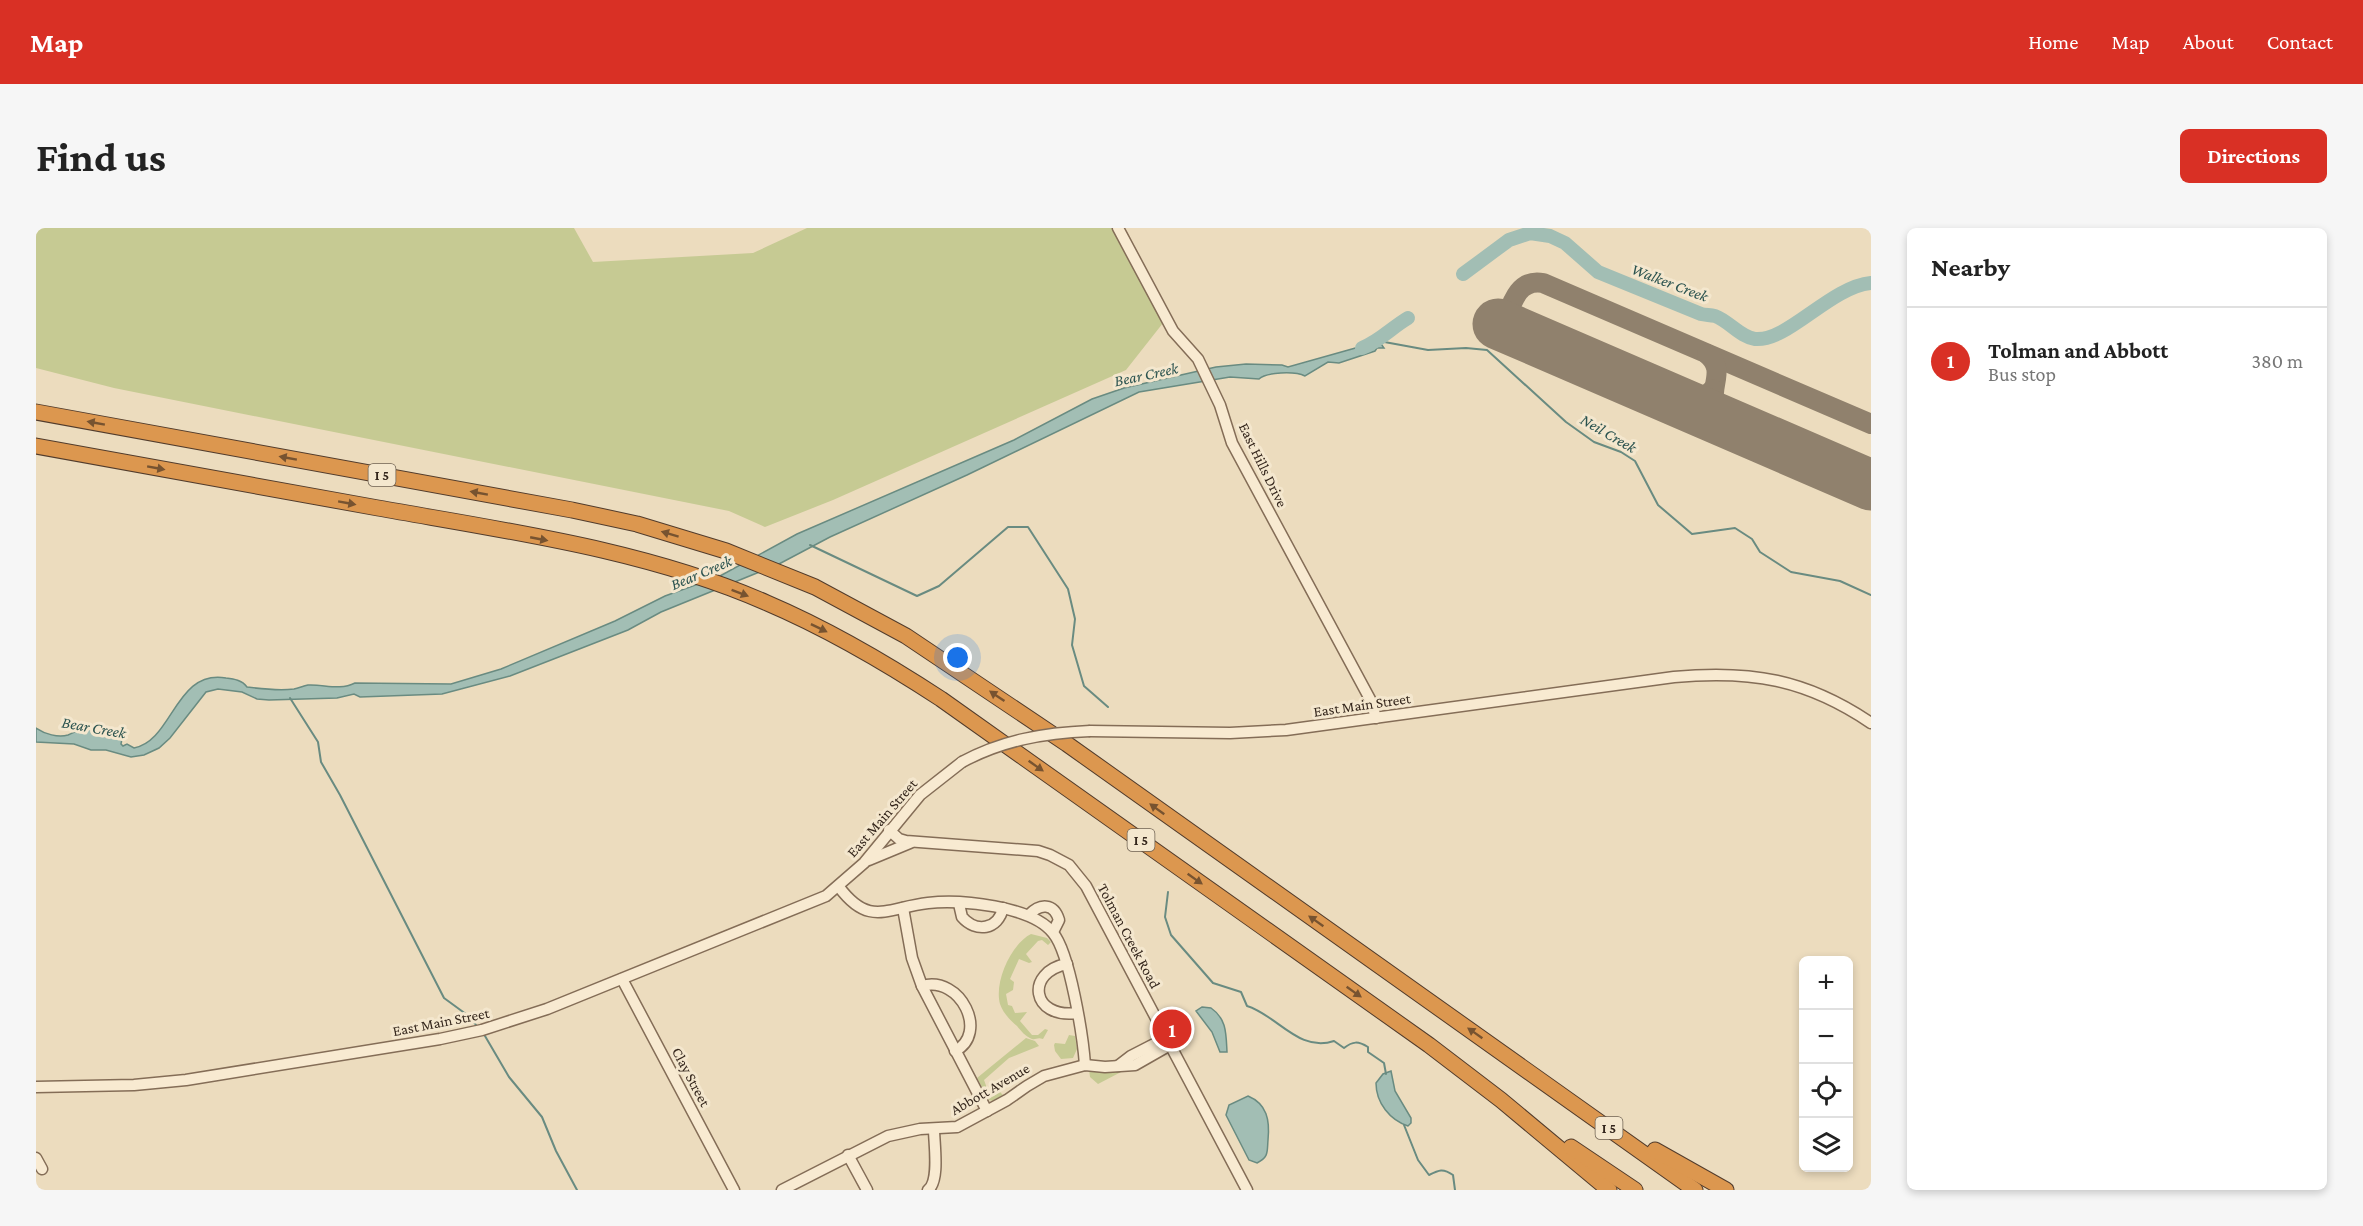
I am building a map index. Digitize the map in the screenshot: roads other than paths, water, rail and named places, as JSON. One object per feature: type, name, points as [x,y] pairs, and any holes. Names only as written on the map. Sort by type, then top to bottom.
[{"type":"highway","name":"I 5","points":[[36,412],[572,510],[637,524],[726,551],[792,577],[879,620],[978,683],[1523,1066],[1695,1190]]},
{"type":"highway","name":"I 5","points":[[36,446],[622,555],[674,570],[766,602],[853,645],[941,699],[1429,1045],[1501,1100],[1635,1190]]},
{"type":"highway","points":[[1523,1066],[1659,1153],[1726,1190]]},
{"type":"highway","points":[[1501,1100],[1609,1190]]},
{"type":"street","name":"East Hills Drive","points":[[1119,228],[1173,331],[1202,367],[1214,391],[1232,443],[1371,701],[1376,718]]},
{"type":"street","name":"East Main Street","points":[[36,1087],[134,1085],[186,1080],[454,1037],[512,1022],[815,902],[838,887],[864,863],[926,788],[962,762],[994,747],[1023,738],[1090,731],[1261,732],[1674,677],[1717,674],[1767,679],[1812,690],[1829,697],[1871,723]]},
{"type":"street","name":"Tolman Creek Road","points":[[889,830],[899,839],[917,842],[1038,851],[1069,866],[1086,886],[1247,1190]]},
{"type":"street","points":[[864,863],[895,848],[917,842]]},
{"type":"street","points":[[838,887],[853,905],[869,912],[934,902],[1003,908],[1029,915],[1053,932],[1067,964],[1085,1065]]},
{"type":"street","points":[[959,904],[962,917],[975,928],[985,928],[993,924],[999,919],[1003,908]]},
{"type":"street","points":[[1029,915],[1039,906],[1052,908],[1059,920],[1053,932]]},
{"type":"street","points":[[903,908],[912,958],[922,986],[987,1111]]},
{"type":"street","points":[[1067,964],[1046,973],[1040,984],[1040,996],[1046,1007],[1055,1013],[1077,1012]]},
{"type":"street","name":"Clay Street","points":[[622,979],[734,1190]]},
{"type":"street","points":[[922,986],[939,984],[962,1000],[968,1012],[970,1030],[968,1040],[962,1047],[955,1050]]},
{"type":"street","name":"Abbott Avenue","points":[[782,1190],[888,1136],[906,1131],[957,1127],[1007,1100],[1044,1076],[1085,1065],[1135,1065],[1168,1042]]},
{"type":"street","points":[[928,1190],[935,1179],[934,1129]]},
{"type":"street","points":[[848,1155],[867,1190]]},
{"type":"street","points":[[36,1158],[42,1169]]},
{"type":"water","points":[[1376,337],[1384,348],[1377,348],[1375,351],[1339,363],[1328,362],[1305,376],[1288,373],[1268,375],[1259,379],[1230,377],[1139,392],[967,475],[830,537],[779,564],[661,612],[628,630],[510,676],[442,694],[360,697],[354,694],[337,698],[269,700],[257,699],[242,692],[218,689],[206,692],[170,738],[159,748],[144,755],[131,757],[106,750],[91,750],[74,744],[36,742],[36,728],[56,736],[88,729],[122,739],[123,746],[127,744],[134,748],[147,743],[158,733],[185,694],[196,684],[209,678],[226,678],[240,681],[247,687],[282,690],[308,685],[343,687],[355,683],[451,684],[501,669],[615,621],[665,596],[720,576],[797,534],[1014,440],[1092,399],[1124,388],[1216,367],[1246,364],[1288,367],[1359,347]]},
{"type":"water","points":[[1202,1007],[1211,1008],[1223,1022],[1227,1052],[1220,1052],[1212,1032],[1196,1011]]},
{"type":"water","points":[[1391,1071],[1395,1091],[1411,1118],[1408,1126],[1395,1120],[1385,1110],[1378,1097],[1376,1083],[1383,1074]]},
{"type":"water","points":[[1248,1096],[1259,1103],[1268,1119],[1267,1154],[1257,1163],[1249,1160],[1226,1115],[1229,1105]]},
{"type":"waterway","name":"Walker Creek","points":[[1463,274],[1509,240],[1530,233],[1550,236],[1565,243],[1598,272],[1701,314],[1715,316],[1744,335],[1755,339],[1768,338],[1781,332],[1840,294],[1871,283]]},
{"type":"waterway","name":"Walker Creek","points":[[1362,348],[1408,318]]},
{"type":"waterway","name":"Neil Creek","points":[[1379,341],[1428,350],[1466,348],[1487,350],[1566,422],[1594,442],[1621,452],[1635,461],[1658,505],[1692,534],[1735,528],[1752,539],[1760,552],[1791,572],[1840,581],[1871,595]]},
{"type":"waterway","points":[[810,545],[917,596],[939,586],[1008,527],[1028,527],[1068,589],[1075,619],[1072,645],[1084,686],[1108,707]]},
{"type":"waterway","points":[[290,698],[318,742],[321,762],[444,998],[470,1017],[476,1025]]},
{"type":"waterway","points":[[1168,892],[1165,917],[1171,935],[1213,983],[1241,992],[1247,1006],[1299,1038],[1321,1043],[1334,1041],[1344,1048],[1356,1043],[1368,1047],[1368,1052],[1384,1063],[1386,1074]]},
{"type":"waterway","points":[[485,1036],[509,1077],[542,1117],[556,1151],[577,1190]]},
{"type":"waterway","points":[[1404,1125],[1418,1160],[1429,1175],[1441,1170],[1450,1173],[1453,1175],[1455,1190]]},
{"type":"place","name":"Tolman and Abbott","points":[[1172,1029]]},
{"type":"water label","name":"Bear Creek","points":[[1146,374]]},
{"type":"water label","name":"Bear Creek","points":[[701,572]]},
{"type":"water label","name":"Bear Creek","points":[[94,727]]}]
